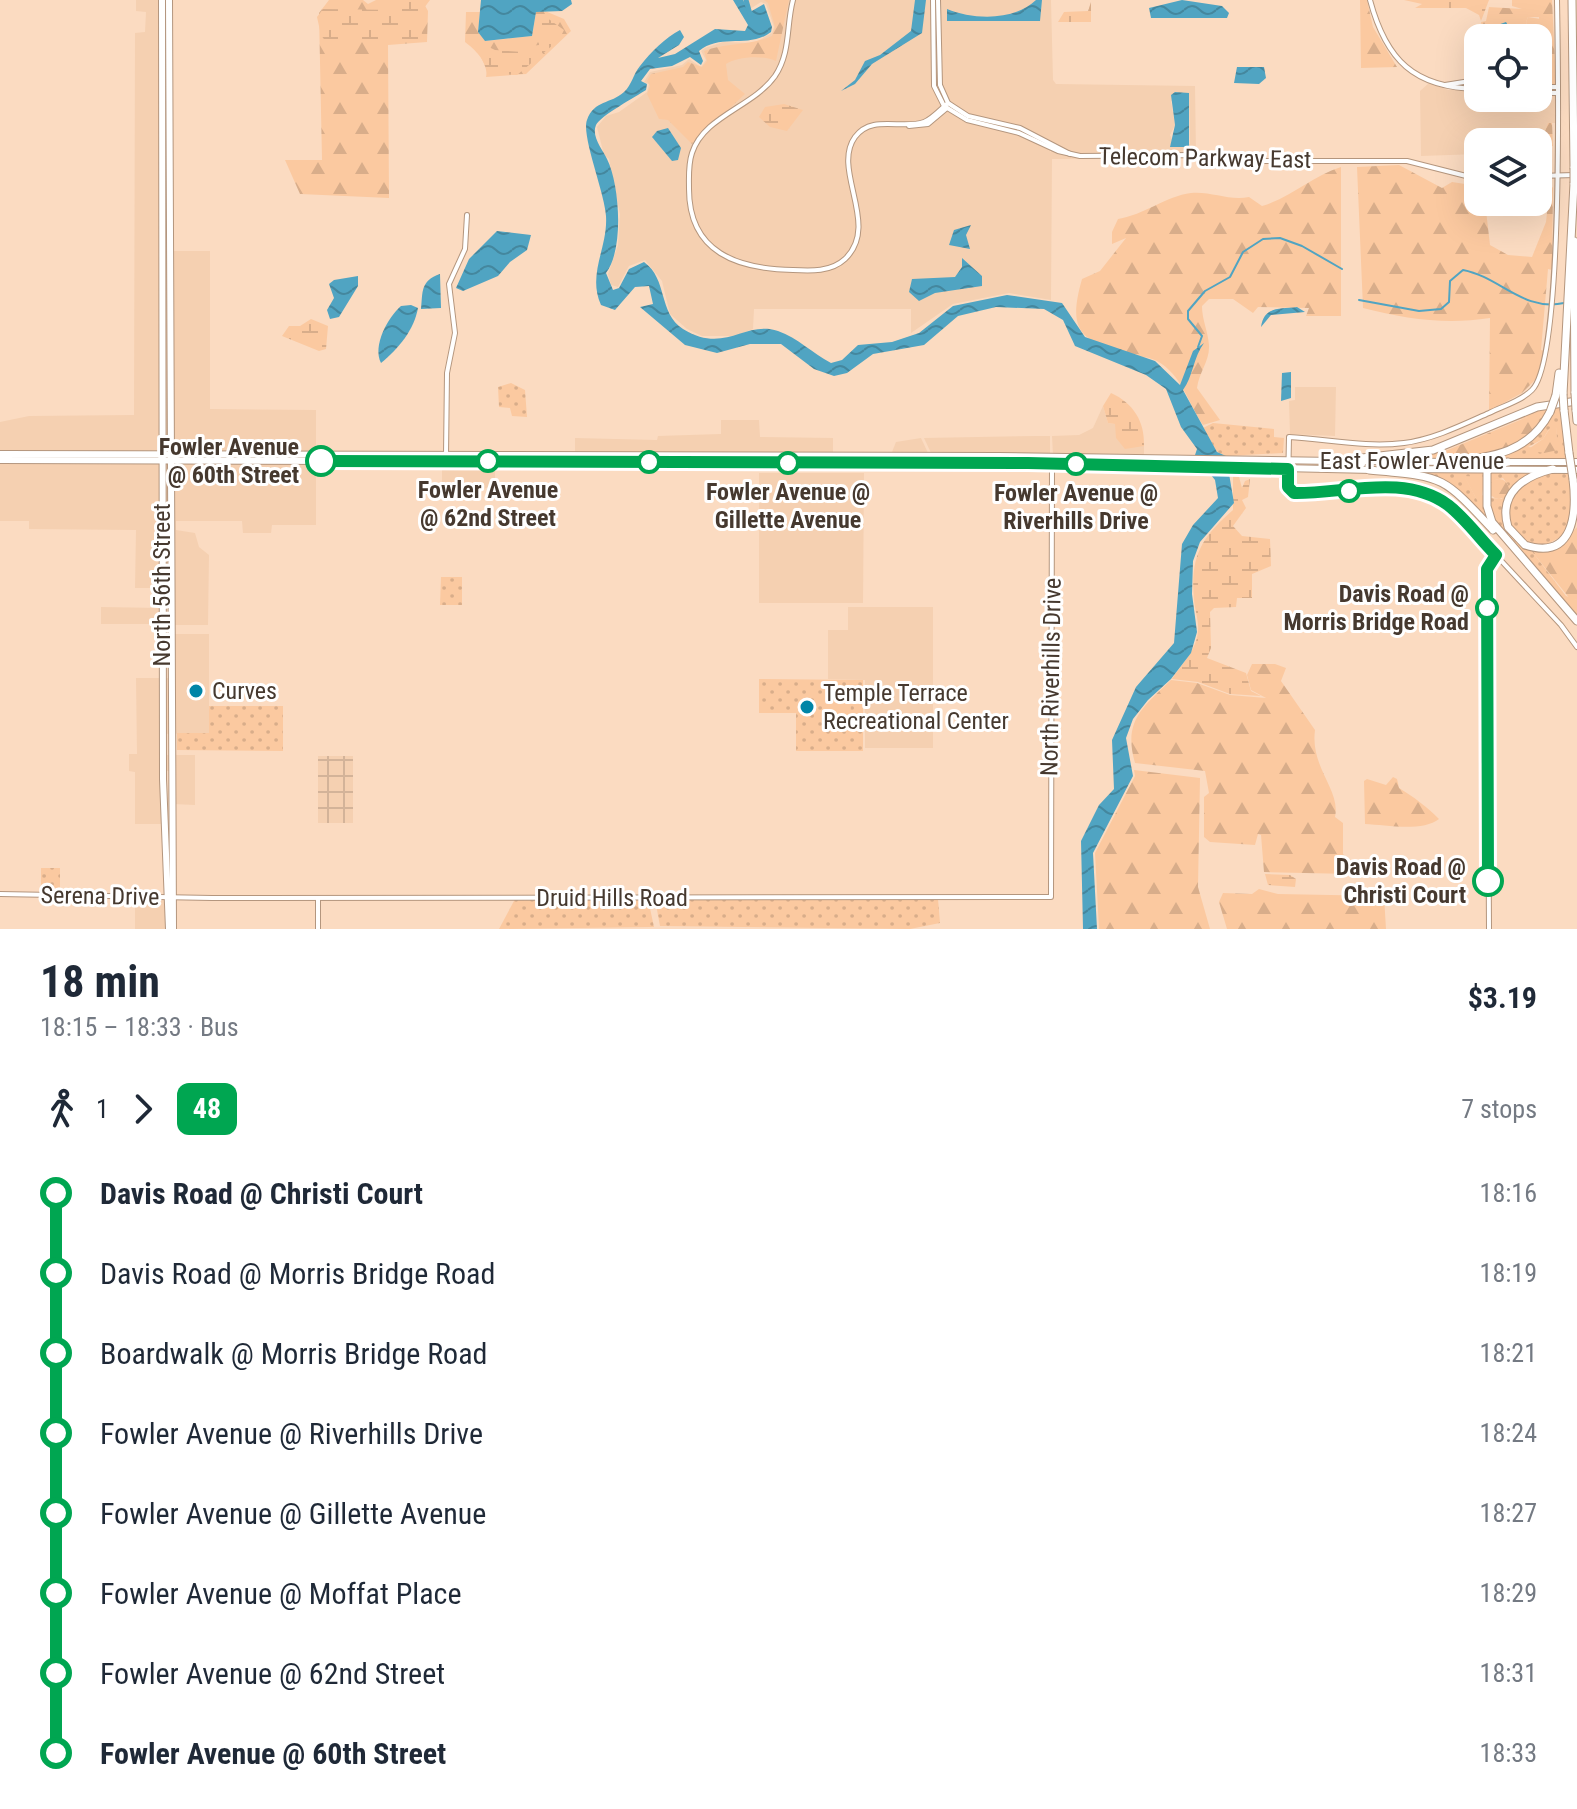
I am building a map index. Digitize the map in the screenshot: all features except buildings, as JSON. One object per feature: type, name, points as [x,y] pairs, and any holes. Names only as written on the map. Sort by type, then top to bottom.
[{"type":"highway","points":[[1572,3],[1575,175],[1569,325],[1577,421]]},
{"type":"highway","points":[[1553,469],[1521,482],[1507,501],[1508,528],[1525,545],[1549,547],[1568,533],[1576,511],[1560,394],[1564,339],[1569,325]]},
{"type":"highway","points":[[1445,462],[1491,458],[1512,451],[1538,431],[1560,394]]},
{"type":"highway","points":[[1335,461],[1433,450],[1533,408],[1576,397]]},
{"type":"highway","points":[[1508,462],[1488,469],[1489,515],[1508,545]]},
{"type":"highway","points":[[1369,470],[1426,475],[1448,484],[1577,621]]},
{"type":"main road","name":"North 56th Street","points":[[162,0],[163,437],[169,457],[163,470],[166,787],[171,929]]},
{"type":"main road","name":"North 56th Street","points":[[166,682],[171,474],[169,0]]},
{"type":"main road","points":[[154,454],[163,437]]},
{"type":"main road","points":[[60,461],[99,454]]},
{"type":"main road","name":"East Fowler Avenue","points":[[0,458],[154,454],[245,461],[516,455],[1052,460],[1288,469],[1577,470]]},
{"type":"main road","name":"East Fowler Avenue","points":[[27,457],[60,461],[145,462],[188,454],[446,458],[464,461],[1229,458],[1577,462]]},
{"type":"main road","points":[[245,461],[283,455]]},
{"type":"main road","points":[[464,461],[468,458],[516,455]]},
{"type":"main road","points":[[145,462],[163,470]]},
{"type":"main road","points":[[1288,469],[1297,464],[1422,462]]},
{"type":"street","points":[[793,0],[787,48],[773,78],[760,92],[706,131],[693,151],[690,209],[699,234],[717,251],[760,269],[817,270],[839,263],[853,249],[859,231],[850,149],[863,130],[887,124],[926,121],[947,106],[934,86],[935,0]]},
{"type":"street","points":[[1370,0],[1382,37],[1399,61],[1429,82],[1464,86]]},
{"type":"street","points":[[1557,0],[1557,176],[1550,321],[1541,378],[1519,399],[1444,433],[1414,441],[1379,444],[1304,438],[1289,450],[1288,487],[1294,493],[1395,487],[1427,494],[1455,511],[1577,647]]},
{"type":"street","points":[[1552,90],[1558,90]]},
{"type":"street","name":"Telecom Parkway East","points":[[947,106],[968,116],[1020,128],[1072,155]]},
{"type":"street","name":"Telecom Parkway East","points":[[947,106],[967,120],[1012,130],[1072,155],[1194,155],[1225,161],[1414,162],[1464,177]]},
{"type":"street","points":[[1552,176],[1575,175]]},
{"type":"street","points":[[446,458],[446,381],[455,333],[449,288],[452,271],[467,243],[467,215]]},
{"type":"street","name":"North Riverhills Drive","points":[[1051,897],[1052,460]]},
{"type":"street","points":[[1489,929],[1487,579],[1489,563],[1496,555]]},
{"type":"street","name":"Serena Drive","points":[[0,894],[171,897]]},
{"type":"street","name":"Druid Hills Road","points":[[171,897],[1051,897]]},
{"type":"street","points":[[318,898],[318,929]]},
{"type":"shaded area","points":[[136,0],[160,0],[162,251],[210,251],[210,409],[316,410],[316,525],[272,525],[271,533],[243,533],[242,521],[176,521],[176,530],[195,533],[199,547],[209,555],[208,625],[172,625],[172,588],[135,588],[136,530],[29,529],[29,521],[0,521],[0,422],[29,416],[134,415],[135,33],[145,32],[146,12],[136,11]],"holes":[[[160,530],[174,530],[173,560],[161,561]]]},
{"type":"shaded area","points":[[745,0],[1051,0],[1053,80],[1056,84],[1195,86],[1196,154],[1073,154],[1049,140],[1050,152],[1053,150],[1072,157],[1205,158],[1052,159],[1051,300],[1009,293],[953,304],[911,333],[911,309],[754,309],[753,329],[735,336],[702,336],[687,329],[670,314],[662,281],[645,260],[629,266],[618,287],[611,285],[608,274],[618,245],[620,214],[609,159],[604,155],[597,127],[606,116],[619,112],[647,92],[649,84],[644,82],[650,72],[682,65],[689,59],[701,67],[706,60],[701,51],[705,48],[723,42],[754,43],[772,33],[774,27],[766,4],[761,2],[750,9]],"holes":[[[1189,93],[1190,144],[1170,146],[1173,141],[1170,135],[1175,125],[1171,101]]]},
{"type":"shaded area","points":[[1429,83],[1448,90],[1464,90],[1464,112],[1552,112],[1552,94],[1556,94],[1556,123],[1548,123],[1547,128],[1464,128],[1464,154],[1421,156],[1420,91]]},
{"type":"shaded area","points":[[1295,387],[1336,387],[1335,436],[1290,434],[1289,401],[1295,400]]},
{"type":"shaded area","points":[[1103,406],[1108,423],[1115,424],[1132,445],[1144,446],[1144,456],[1053,455],[1052,436],[1079,435],[1093,428]]},
{"type":"shaded area","points":[[721,420],[759,420],[760,437],[833,438],[833,453],[575,453],[575,438],[657,440],[658,436],[721,434]]},
{"type":"shaded area","points":[[1050,436],[1050,455],[931,453],[924,438]]},
{"type":"shaded area","points":[[921,438],[928,453],[892,452],[896,442]]},
{"type":"shaded area","points":[[495,464],[495,485],[478,491],[463,491],[462,495],[442,495],[442,466]]},
{"type":"shaded area","points":[[759,473],[864,473],[863,603],[759,603]]},
{"type":"shaded area","points":[[101,607],[161,608],[160,624],[101,624]]},
{"type":"shaded area","points":[[848,607],[933,607],[933,748],[865,748],[865,680],[828,679],[828,630],[848,630]]},
{"type":"shaded area","points":[[172,634],[209,634],[209,733],[160,734],[160,755],[195,755],[195,805],[173,804],[172,771],[161,771],[162,824],[135,824],[135,772],[129,771],[129,754],[137,754],[136,678],[171,678]]},
{"type":"shaded area","points":[[318,756],[353,756],[353,823],[318,823]]},
{"type":"shaded area","points":[[135,898],[167,898],[167,929],[135,929]]},
{"type":"green space","points":[[329,0],[363,0],[368,4],[376,0],[422,0],[428,11],[427,42],[388,45],[389,198],[300,194],[285,160],[322,160],[319,13]]},
{"type":"green space","points":[[403,0],[430,0],[421,12],[422,39],[358,41],[331,49],[321,35],[317,17],[323,9],[396,10]]},
{"type":"green space","points":[[764,0],[789,0],[776,61],[751,57],[726,64],[728,80],[745,94],[692,144],[668,120],[659,119],[647,94],[650,86],[647,81],[651,74],[683,67],[688,62],[702,67],[707,61],[704,51],[772,36],[775,27],[768,3]]},
{"type":"green space","points":[[1360,0],[1367,0],[1373,27],[1397,67],[1361,68]]},
{"type":"green space","points":[[1404,0],[1489,0],[1481,21],[1479,15],[1466,8],[1415,8],[1422,4]]},
{"type":"green space","points":[[1512,0],[1552,0],[1556,84],[1552,84],[1552,24],[1539,24],[1539,17],[1528,17],[1526,24],[1481,24],[1486,21],[1489,7],[1522,9],[1512,6]]},
{"type":"green space","points":[[1091,2],[1091,22],[1058,22],[1064,12],[1088,11]]},
{"type":"green space","points":[[545,11],[564,19],[571,31],[526,74],[486,77],[484,62],[465,42],[466,12],[480,12],[478,32],[486,41],[532,36],[536,12]]},
{"type":"green space","points":[[543,15],[564,30],[559,40],[517,75],[488,73],[478,50],[466,40],[470,38],[495,50],[522,52],[522,47],[539,45],[539,17]]},
{"type":"green space","points":[[1528,17],[1540,19],[1540,24],[1526,22]]},
{"type":"green space","points":[[784,104],[803,110],[787,131],[770,127],[759,117],[765,107]]},
{"type":"green space","points":[[1399,165],[1442,188],[1452,182],[1464,184],[1464,216],[1487,216],[1490,245],[1508,255],[1532,257],[1547,216],[1552,216],[1553,188],[1552,270],[1548,269],[1541,350],[1544,351],[1537,378],[1522,393],[1489,411],[1490,318],[1426,320],[1363,308],[1357,167]]},
{"type":"green space","points":[[1341,167],[1341,316],[1306,316],[1309,308],[1258,307],[1253,313],[1233,299],[1209,299],[1202,306],[1209,351],[1197,388],[1220,420],[1203,425],[1179,382],[1157,361],[1100,345],[1082,332],[1076,311],[1082,279],[1100,271],[1126,238],[1112,244],[1112,232],[1118,219],[1191,193],[1249,197],[1262,206]]},
{"type":"green space","points":[[311,319],[328,326],[326,349],[319,351],[282,336],[289,326],[300,326]]},
{"type":"green space","points":[[511,383],[525,390],[527,417],[512,416],[510,408],[499,407],[498,387]]},
{"type":"green space","points":[[1111,393],[1126,402],[1136,414],[1144,446],[1125,449],[1116,438],[1115,424],[1108,423],[1103,406]]},
{"type":"green space","points":[[1562,404],[1568,459],[1496,459],[1520,448],[1555,405]],"holes":[[[1556,427],[1557,450],[1528,447],[1543,439],[1549,429]]]},
{"type":"green space","points":[[1552,405],[1541,424],[1526,438],[1509,447],[1470,457],[1408,458],[1473,438],[1453,446],[1441,450],[1445,457],[1483,449],[1527,431],[1541,415],[1510,422]]},
{"type":"green space","points":[[1542,411],[1527,434],[1499,450],[1466,457],[1438,454]]},
{"type":"green space","points":[[1213,423],[1274,429],[1274,437],[1284,438],[1283,453],[1226,456],[1217,452],[1203,428]]},
{"type":"green space","points":[[1552,425],[1556,427],[1558,450],[1544,453],[1527,450],[1543,439]]},
{"type":"green space","points":[[1425,472],[1484,473],[1485,477],[1465,477],[1476,498],[1483,495],[1485,479],[1491,525],[1453,485]]},
{"type":"green space","points":[[1233,473],[1238,473],[1242,488],[1245,481],[1250,479],[1248,497],[1242,500],[1246,508],[1233,526],[1242,536],[1270,539],[1271,566],[1252,574],[1252,598],[1237,598],[1236,607],[1214,608],[1210,612],[1211,648],[1207,658],[1246,673],[1251,691],[1261,696],[1230,694],[1198,682],[1172,679],[1197,638],[1193,585],[1196,560],[1206,539],[1233,510]]},
{"type":"green space","points":[[1489,473],[1532,473],[1517,484],[1504,503],[1505,523],[1516,539],[1525,545],[1545,549],[1569,534],[1577,512],[1573,530],[1564,542],[1549,549],[1531,550],[1566,596],[1577,600],[1577,618],[1496,527],[1488,507]],"holes":[[[1503,478],[1508,485],[1502,499],[1491,498],[1495,480]]]},
{"type":"green space","points":[[1551,473],[1570,473],[1574,505],[1566,533],[1550,543],[1532,544],[1510,530],[1507,505],[1524,481]]},
{"type":"green space","points":[[1464,476],[1485,477],[1481,501],[1478,502]]},
{"type":"green space","points":[[1499,479],[1506,482],[1509,489],[1506,496],[1499,499],[1492,496],[1489,489],[1492,482]]},
{"type":"green space","points":[[1577,527],[1577,600],[1570,599],[1530,549],[1561,545]]},
{"type":"green space","points":[[441,577],[462,577],[462,605],[440,605]]},
{"type":"green space","points":[[1252,664],[1275,664],[1286,668],[1281,681],[1315,730],[1317,756],[1334,797],[1335,817],[1343,823],[1343,854],[1353,862],[1355,870],[1351,874],[1264,872],[1261,835],[1258,834],[1255,845],[1210,842],[1204,837],[1204,797],[1209,793],[1205,771],[1135,763],[1131,736],[1133,726],[1144,707],[1171,680],[1197,683],[1230,695],[1266,698],[1251,690],[1247,675]]},
{"type":"green space","points":[[759,679],[863,680],[863,751],[796,751],[796,713],[759,713]]},
{"type":"green space","points":[[851,702],[850,732],[840,732],[839,722],[828,722],[828,704]]},
{"type":"green space","points":[[209,706],[283,706],[283,751],[177,750],[177,733],[209,733]]},
{"type":"green space","points":[[1134,770],[1200,778],[1198,887],[1210,929],[1099,929],[1095,853],[1135,776]]},
{"type":"green space","points":[[1393,777],[1397,779],[1399,788],[1439,819],[1414,827],[1365,824],[1364,781],[1367,779],[1386,785]]},
{"type":"green space","points":[[41,868],[60,868],[60,893],[41,893]]},
{"type":"green space","points":[[1265,874],[1290,875],[1296,879],[1295,887],[1268,885]]},
{"type":"green space","points":[[1259,889],[1278,894],[1384,896],[1386,929],[1227,929],[1219,902],[1223,893],[1252,894]]},
{"type":"green space","points":[[515,899],[648,899],[654,927],[499,929]]},
{"type":"green space","points":[[655,899],[938,899],[940,923],[910,929],[660,926]]},
{"type":"water","points":[[481,0],[571,0],[572,4],[562,11],[536,12],[532,36],[485,41],[478,32]]},
{"type":"water","points":[[733,0],[743,0],[750,12],[764,4],[771,32],[754,40],[708,46],[699,51],[703,61],[701,65],[690,57],[672,66],[650,69],[641,81],[647,84],[646,90],[596,125],[596,139],[611,170],[617,200],[616,249],[606,273],[613,290],[619,288],[629,269],[644,262],[657,277],[670,314],[683,329],[711,339],[755,330],[778,331],[831,363],[842,360],[858,345],[892,342],[919,333],[953,306],[1007,295],[1062,303],[1085,337],[1155,361],[1180,385],[1193,351],[1204,343],[1183,390],[1217,452],[1226,456],[1234,503],[1200,542],[1193,561],[1192,594],[1197,632],[1191,653],[1133,719],[1126,738],[1133,776],[1093,853],[1097,929],[1083,929],[1081,841],[1099,805],[1114,789],[1112,740],[1136,687],[1174,643],[1182,544],[1193,525],[1218,498],[1215,480],[1195,455],[1197,449],[1181,427],[1166,389],[1146,375],[1075,346],[1063,320],[1044,309],[996,307],[958,316],[924,345],[873,354],[847,373],[834,376],[814,369],[781,344],[750,344],[717,353],[685,345],[640,307],[653,304],[649,286],[635,287],[615,310],[601,305],[596,283],[606,216],[587,138],[587,120],[594,109],[624,92],[649,56],[680,30],[684,37],[679,45],[658,58],[675,54],[715,29],[745,31],[748,25]]},
{"type":"water","points":[[915,0],[926,0],[922,33],[872,64],[855,84],[841,91],[855,80],[865,61],[880,55],[911,31]]},
{"type":"water","points":[[1036,0],[1042,0],[1040,21],[947,21],[947,9],[981,17],[1005,15],[1017,12]]},
{"type":"water","points":[[1182,0],[1222,6],[1229,13],[1227,18],[1151,18],[1149,8]]},
{"type":"water","points":[[1237,67],[1264,67],[1266,78],[1259,84],[1234,83]]},
{"type":"water","points":[[1175,92],[1189,93],[1189,147],[1170,147],[1175,125],[1171,95]]},
{"type":"water","points":[[668,128],[681,148],[678,160],[672,161],[652,137],[657,131]]},
{"type":"water","points":[[971,225],[966,235],[970,249],[949,245],[954,230]]},
{"type":"water","points":[[497,231],[531,235],[527,250],[510,262],[498,276],[463,291],[456,288],[469,259]]},
{"type":"water","points":[[962,258],[982,276],[982,286],[935,293],[919,301],[909,292],[912,279],[955,277],[962,267]]},
{"type":"water","points":[[440,274],[441,308],[421,309],[426,284]]},
{"type":"water","points":[[358,276],[358,286],[339,317],[330,319],[327,310],[334,298],[329,284],[334,280]]},
{"type":"water","points":[[401,306],[418,308],[409,331],[400,345],[381,363],[378,348],[387,324]]},
{"type":"water","points":[[1297,307],[1305,312],[1271,315],[1261,327],[1269,312]]},
{"type":"water","points":[[1291,372],[1291,398],[1281,401],[1282,373]]},
{"type":"waterway","points":[[746,0],[750,14]]},
{"type":"waterway","points":[[1198,347],[1202,336],[1188,319],[1188,311],[1205,291],[1230,277],[1243,252],[1263,239],[1280,238],[1302,246],[1342,269]]},
{"type":"waterway","points":[[1359,300],[1419,311],[1441,309],[1449,302],[1450,281],[1463,270],[1489,279],[1536,303],[1564,303]]},
{"type":"bus line","name":"48","points":[[321,461],[1028,463],[1288,469],[1288,487],[1294,493],[1395,487],[1427,494],[1455,511],[1496,555],[1487,569],[1488,881]]},
{"type":"place","name":"Fowler Avenue @ 60th Street","points":[[321,461]]},
{"type":"place","name":"Fowler Avenue @ 62nd Street","points":[[488,461]]},
{"type":"place","name":"Fowler Avenue @ Gillette Avenue","points":[[788,463]]},
{"type":"place","name":"Fowler Avenue @ Riverhills Drive","points":[[1076,464]]},
{"type":"place","name":"Davis Road @ Morris Bridge Road","points":[[1487,608]]},
{"type":"place","name":"Curves","points":[[196,691]]},
{"type":"place","name":"Temple Terrace Recreational Center","points":[[807,707]]},
{"type":"place","name":"Davis Road @ Christi Court","points":[[1488,881]]}]
